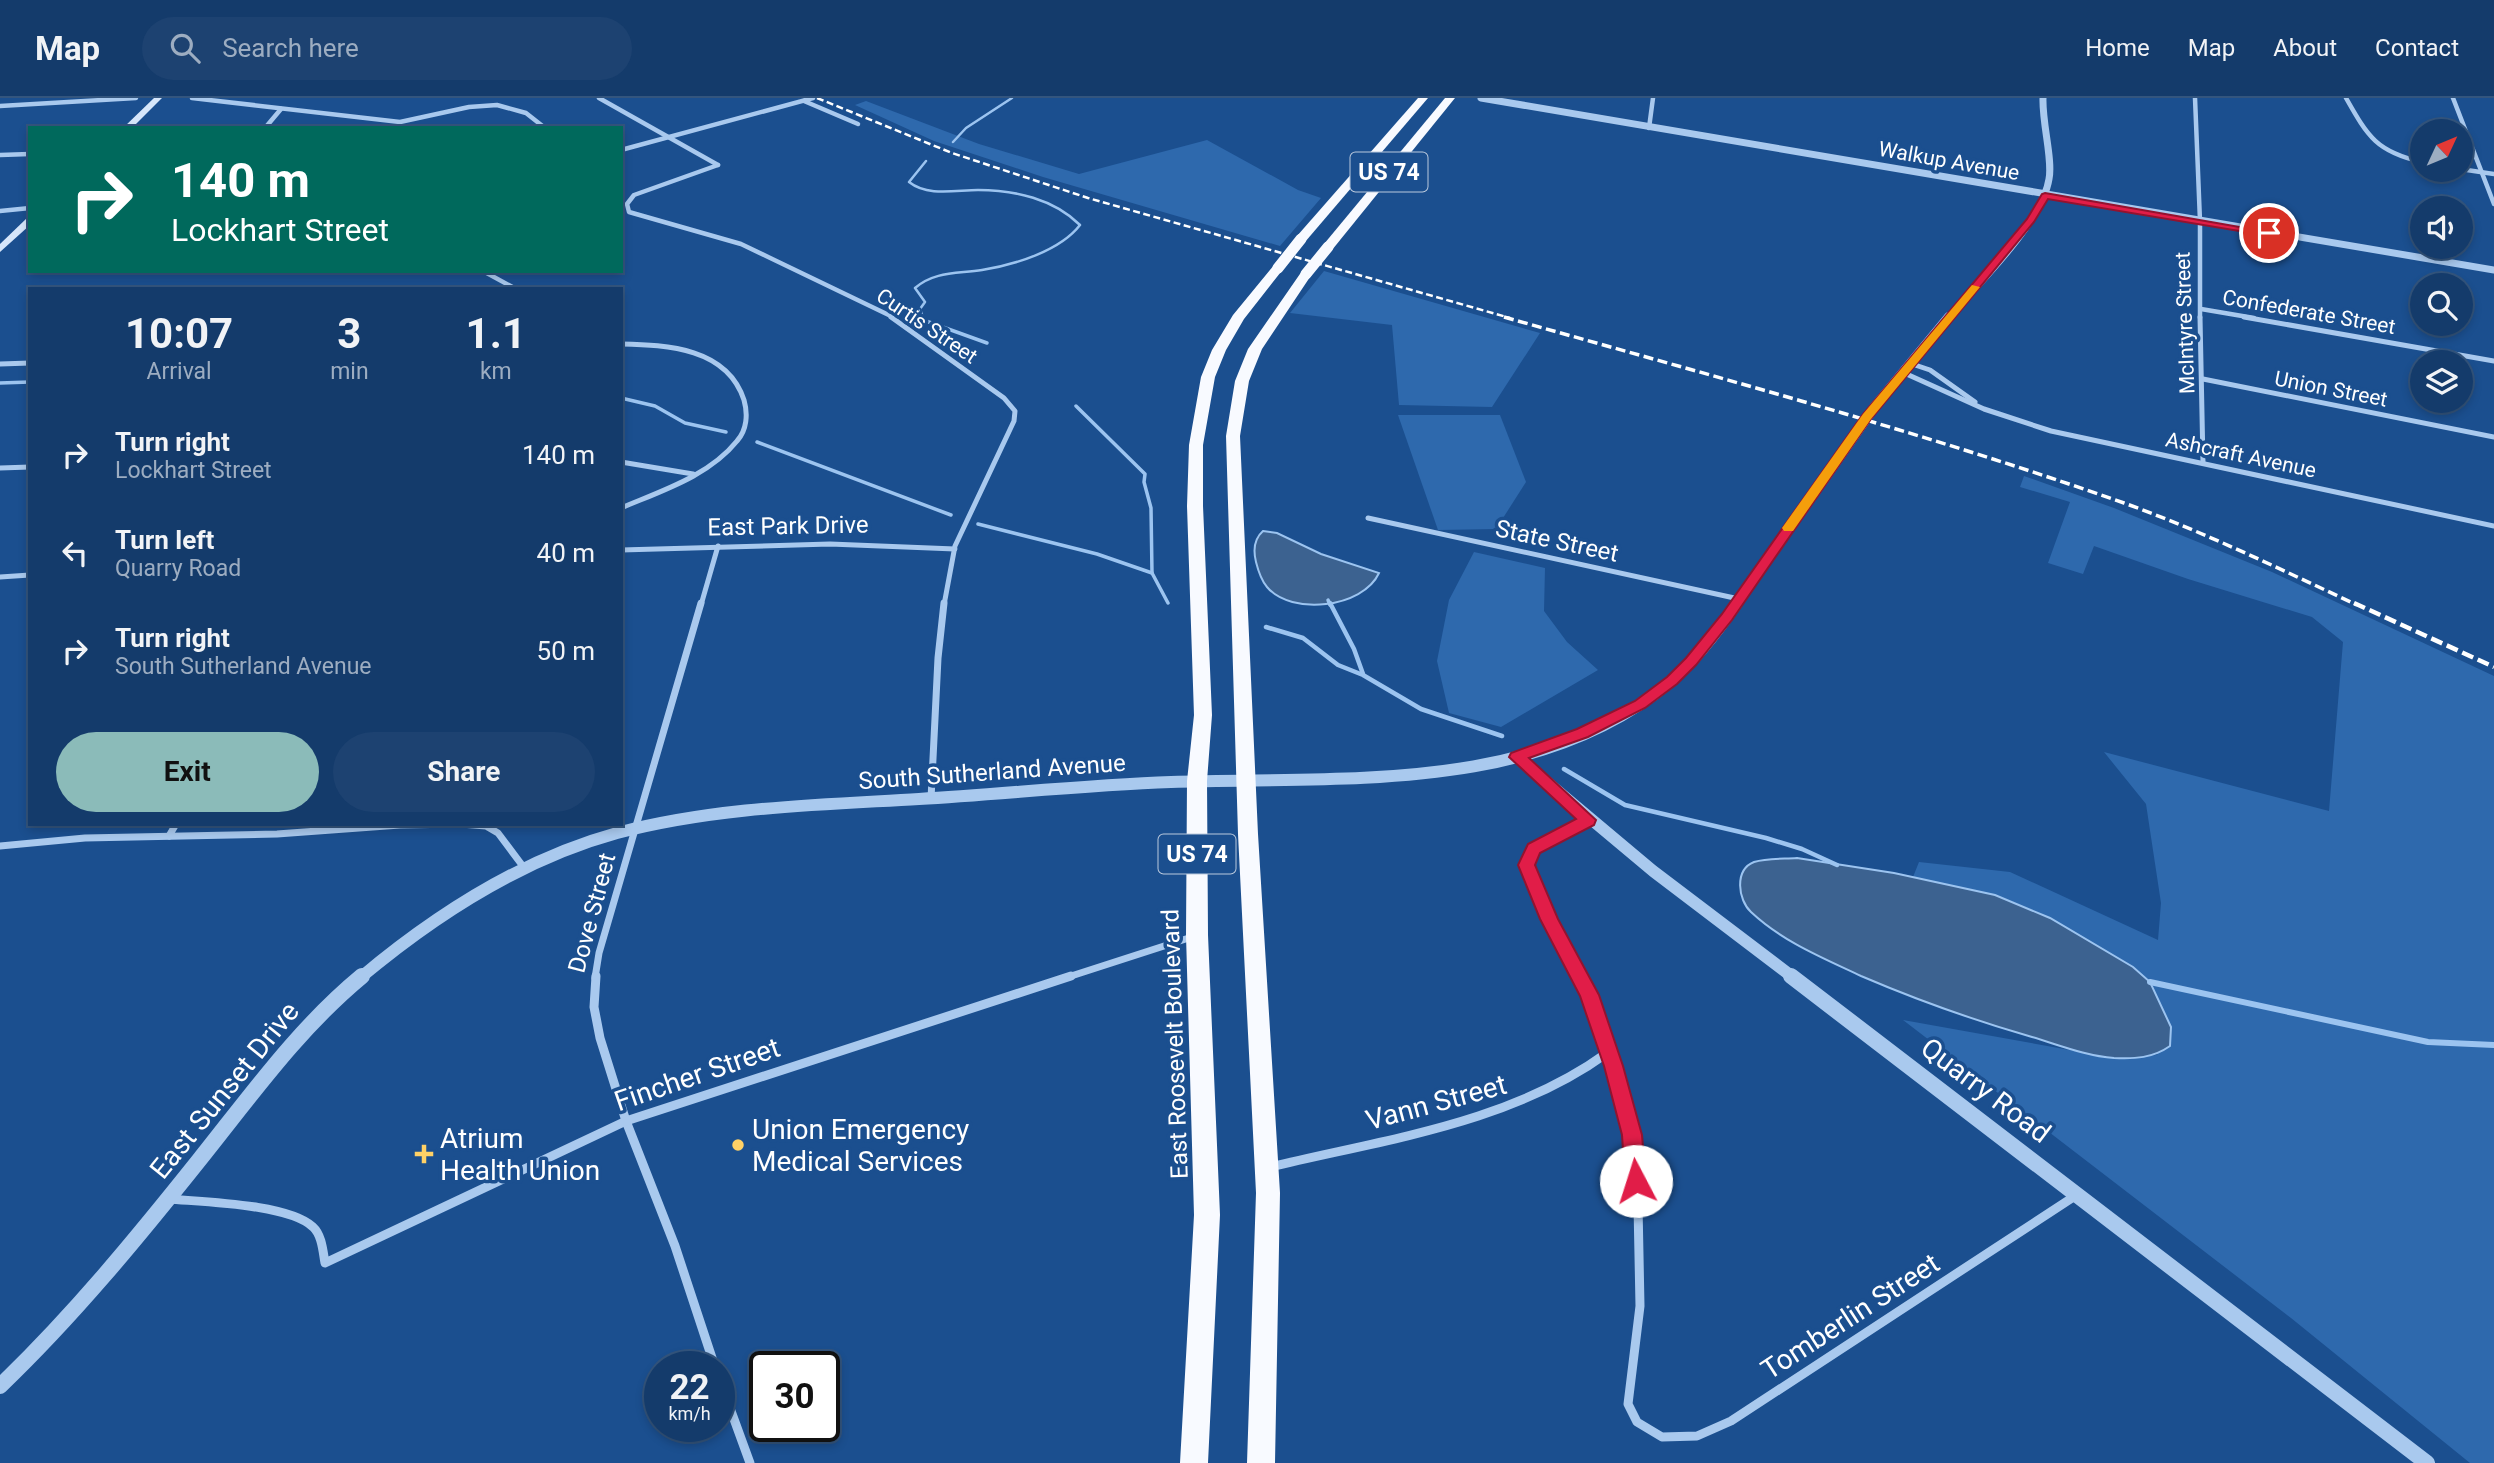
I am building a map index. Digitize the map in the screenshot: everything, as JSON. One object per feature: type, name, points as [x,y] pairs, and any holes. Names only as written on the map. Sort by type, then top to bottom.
[{"type":"highway","name":"East Roosevelt Boulevard","points":[[1194,1463],[1207,1215],[1197,935],[1197,781],[1203,715],[1195,506],[1196,445],[1208,377],[1219,350],[1238,318],[1301,239],[1423,98]]},
{"type":"highway","name":"US 74","points":[[1261,1463],[1268,1207],[1234,513],[1233,436],[1242,381],[1255,349],[1306,274],[1450,98]]},
{"type":"main road","points":[[129,126],[158,98]]},
{"type":"main road","points":[[0,249],[28,222]]},
{"type":"street","points":[[0,106],[136,98]]},
{"type":"street","points":[[192,98],[400,122],[469,107],[497,105],[526,113],[542,126]]},
{"type":"street","name":"Curtis Street","points":[[599,98],[718,165],[634,195],[627,204],[629,212],[741,244],[881,311],[1004,398],[1015,411],[1014,421],[965,522],[955,549],[945,598],[939,658],[931,799]]},
{"type":"street","points":[[623,149],[801,99],[813,98]]},
{"type":"street","name":"Walkup Avenue","points":[[1481,98],[2494,271]]},
{"type":"street","points":[[1649,128],[1653,98]]},
{"type":"street","points":[[1866,420],[1909,363],[2014,241],[2042,204],[2050,177],[2042,118],[2043,98]]},
{"type":"street","name":"McIntyre Street","points":[[2195,98],[2200,221],[2198,239],[2203,463]]},
{"type":"street","points":[[2346,98],[2374,145],[2391,155],[2410,160]]},
{"type":"street","points":[[2453,98],[2494,204]]},
{"type":"street","points":[[801,99],[856,125]]},
{"type":"street","points":[[267,126],[281,109]]},
{"type":"street","points":[[0,155],[28,154]]},
{"type":"street","points":[[2473,171],[2494,174]]},
{"type":"street","points":[[0,211],[28,208]]},
{"type":"street","points":[[487,273],[512,287]]},
{"type":"street","name":"Confederate Street","points":[[2201,309],[2494,361]]},
{"type":"street","points":[[623,344],[671,346],[697,353],[730,373],[743,393],[748,414],[739,440],[722,457],[670,488],[623,507]]},
{"type":"street","points":[[0,364],[28,363]]},
{"type":"street","name":"Ashcraft Avenue","points":[[1909,363],[1930,370],[1984,409]]},
{"type":"street","name":"Ashcraft Avenue","points":[[1902,372],[1984,409],[2051,431],[2494,526]]},
{"type":"street","name":"Union Street","points":[[2203,379],[2494,437]]},
{"type":"street","name":"South Sutherland Avenue","points":[[525,869],[562,852],[662,820],[740,808],[931,799],[1197,781],[1401,776],[1478,766],[1517,757],[1583,733],[1640,705],[1672,681],[1691,662],[1739,599],[1866,420]]},
{"type":"street","points":[[623,461],[693,474]]},
{"type":"street","points":[[0,468],[28,467]]},
{"type":"street","name":"State Street","points":[[1367,518],[1739,599]]},
{"type":"street","name":"East Park Drive","points":[[623,550],[887,544],[955,549]]},
{"type":"street","name":"Dove Street","points":[[710,1351],[675,1246],[626,1121],[600,1038],[594,1007],[594,987],[599,953],[719,546]]},
{"type":"street","points":[[0,577],[28,575]]},
{"type":"street","name":"Quarry Road","points":[[1517,757],[1588,820],[2079,1193],[2427,1463]]},
{"type":"street","points":[[1588,820],[1534,849],[1527,865],[1549,919],[1589,995],[1607,1054]]},
{"type":"street","points":[[169,836],[175,826]]},
{"type":"street","points":[[0,846],[85,838],[300,833],[376,826]]},
{"type":"street","points":[[486,826],[498,833],[511,847],[525,869]]},
{"type":"street","name":"East Sunset Drive","points":[[0,1386],[91,1291],[168,1199],[287,1048],[360,977],[443,916],[525,869]]},
{"type":"street","name":"Fincher Street","points":[[168,1199],[288,1213],[313,1227],[321,1243],[325,1263],[626,1121],[774,1070],[1197,935]]},
{"type":"street","name":"Vann Street","points":[[1266,1167],[1478,1119],[1517,1105],[1579,1076],[1607,1054]]},
{"type":"street","name":"Tomberlin Street","points":[[1607,1054],[1614,1066],[1632,1135],[1638,1205],[1640,1306],[1628,1404],[1637,1422],[1662,1437],[1697,1436],[1731,1421],[2079,1193]]},
{"type":"street","points":[[735,1422],[750,1463]]},
{"type":"shaded area","points":[[866,101],[979,144],[1079,174],[1207,140],[1298,190],[1321,198],[1280,246],[1043,177],[934,141],[855,105]]},
{"type":"shaded area","points":[[1324,271],[1540,333],[1492,407],[1399,405],[1392,325],[1290,313]]},
{"type":"shaded area","points":[[1398,415],[1500,415],[1526,482],[1496,529],[1438,530]]},
{"type":"shaded area","points":[[2024,476],[2114,508],[2272,572],[2494,676],[2494,1463],[2470,1463],[2291,1318],[1903,1020],[2114,1058],[2157,1055],[2171,1027],[2150,982],[2133,967],[2082,937],[2011,901],[1913,877],[1919,862],[2010,872],[2158,940],[2161,903],[2146,804],[2104,752],[2329,811],[2343,642],[2312,617],[2188,579],[2094,546],[2083,574],[2048,563],[2070,502],[2020,487]]},
{"type":"shaded area","points":[[1263,531],[1277,533],[1321,554],[1379,573],[1371,585],[1343,600],[1309,605],[1292,602],[1267,587],[1260,575],[1255,549],[1256,541]]},
{"type":"shaded area","points":[[1474,552],[1545,568],[1544,611],[1567,642],[1598,670],[1501,727],[1449,713],[1437,661],[1449,600]]},
{"type":"shaded area","points":[[1797,858],[1894,873],[1995,895],[2050,918],[2133,967],[2150,982],[2171,1027],[2170,1046],[2157,1053],[2136,1058],[2083,1053],[1945,1009],[1882,985],[1818,956],[1763,923],[1747,907],[1741,893],[1743,872],[1754,862]]},
{"type":"waterway","points":[[953,142],[966,128],[1012,98]]},
{"type":"waterway","points":[[923,318],[920,309],[925,302],[915,288],[923,283],[938,276],[995,268],[1036,255],[1061,242],[1080,225],[1046,202],[1020,194],[992,190],[942,192],[917,187],[909,182],[926,161]]},
{"type":"waterway","points":[[923,318],[987,343]]},
{"type":"waterway","points":[[0,383],[28,382]]},
{"type":"waterway","points":[[623,398],[655,406],[685,423],[726,432]]},
{"type":"waterway","points":[[1076,406],[1145,474],[1144,482],[1151,508],[1152,573]]},
{"type":"waterway","points":[[757,442],[951,515]]},
{"type":"waterway","points":[[978,524],[1097,554],[1152,573]]},
{"type":"waterway","points":[[1152,573],[1168,603]]},
{"type":"waterway","points":[[1328,600],[1330,605]]},
{"type":"waterway","points":[[1330,603],[1354,649],[1363,674]]},
{"type":"waterway","points":[[1266,627],[1303,638],[1338,665],[1363,675],[1421,709],[1502,736]]},
{"type":"waterway","points":[[1564,769],[1625,805],[1766,838],[1802,849],[1837,865]]},
{"type":"waterway","points":[[2150,982],[2428,1042],[2494,1045]]},
{"type":"railway","points":[[817,98],[952,153],[1088,198],[1510,318]]},
{"type":"railway","points":[[1504,317],[1816,405],[2047,477],[2183,526],[2357,605]]},
{"type":"railway","points":[[2354,603],[2494,667]]},
{"type":"slow traffic","points":[[1788,528],[1867,416],[1975,287]]},
{"type":"place","name":"Union Emergency Medical Services","points":[[738,1145]]},
{"type":"place","name":"Atrium Health Union","points":[[424,1154]]},
{"type":"route","points":[[1636,1181],[1632,1135],[1614,1066],[1607,1054],[1589,995],[1539,899],[1527,865],[1534,849],[1588,820],[1517,757],[1583,733],[1640,705],[1672,681],[1691,662],[1727,617],[1867,416],[2031,220],[2045,195],[2269,233]]}]
